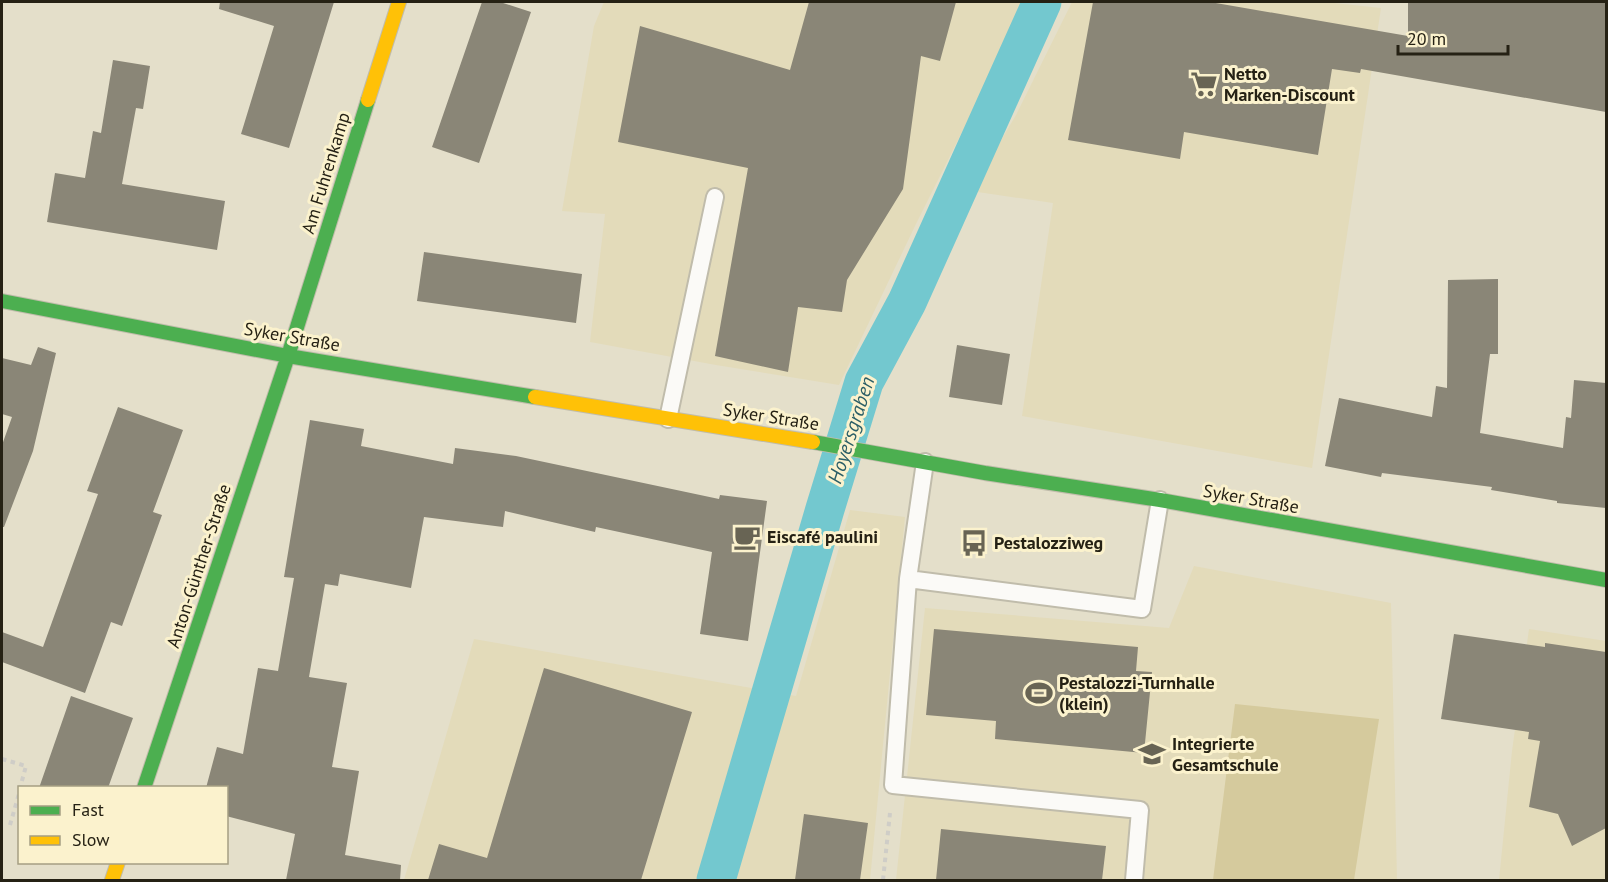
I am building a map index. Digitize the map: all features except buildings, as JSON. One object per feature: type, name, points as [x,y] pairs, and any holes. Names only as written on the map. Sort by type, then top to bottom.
[{"type":"main road","name":"Am Fuhrenkamp","points":[[288,356],[399,2]]},
{"type":"main road","name":"Syker Straße","points":[[2,301],[288,356],[1160,500],[1606,579]]},
{"type":"main road","name":"Anton-Günther-Straße","points":[[145,786],[288,356]]},
{"type":"main road","points":[[112,880],[117,864]]},
{"type":"lane","points":[[668,419],[715,197]]},
{"type":"lane","points":[[925,462],[908,579],[893,785],[1140,810],[1134,880]]},
{"type":"lane","points":[[908,579],[1142,609],[1160,500]]},
{"type":"path","points":[[2,759],[26,766],[21,786]]},
{"type":"path","points":[[883,880],[893,785]]},
{"type":"path","points":[[10,825],[18,796]]},
{"type":"shaded area","points":[[604,2],[1027,2],[915,226],[839,385],[590,342],[605,214],[562,211],[594,26]]},
{"type":"shaded area","points":[[1072,2],[1325,2],[1381,8],[1312,468],[1022,416],[1053,203],[971,191],[1016,115]]},
{"type":"shaded area","points":[[850,510],[905,517],[870,880],[404,880],[474,639],[796,696]]},
{"type":"shaded area","name":"Integrierte Gesamtschule","points":[[1194,566],[1391,603],[1397,880],[896,880],[925,608],[1169,628]]},
{"type":"shaded area","points":[[1529,629],[1606,641],[1606,880],[1499,880],[1512,751]]},
{"type":"shaded area","points":[[1235,704],[1379,719],[1354,880],[1213,880]]},
{"type":"waterway","name":"Hoyersgraben","points":[[716,880],[864,382],[907,302],[1042,2]]},
{"type":"traffic: fast","points":[[145,786],[288,356],[368,100]]},
{"type":"traffic: fast","points":[[2,301],[288,356],[535,397]]},
{"type":"traffic: fast","points":[[813,442],[985,473],[1160,500],[1606,580]]},
{"type":"traffic: slow","points":[[368,100],[399,2]]},
{"type":"traffic: slow","points":[[535,397],[813,442]]},
{"type":"traffic: slow","points":[[112,880],[117,864]]},
{"type":"place","name":"Netto Marken-Discount","points":[[1204,84]]},
{"type":"place","name":"Eiscafé paulini","points":[[747,537]]},
{"type":"place","name":"Pestalozziweg","points":[[974,543]]},
{"type":"place","name":"Pestalozzi-Turnhalle (klein)","points":[[1039,693]]},
{"type":"place","name":"Integrierte Gesamtschule","points":[[1152,754]]}]
